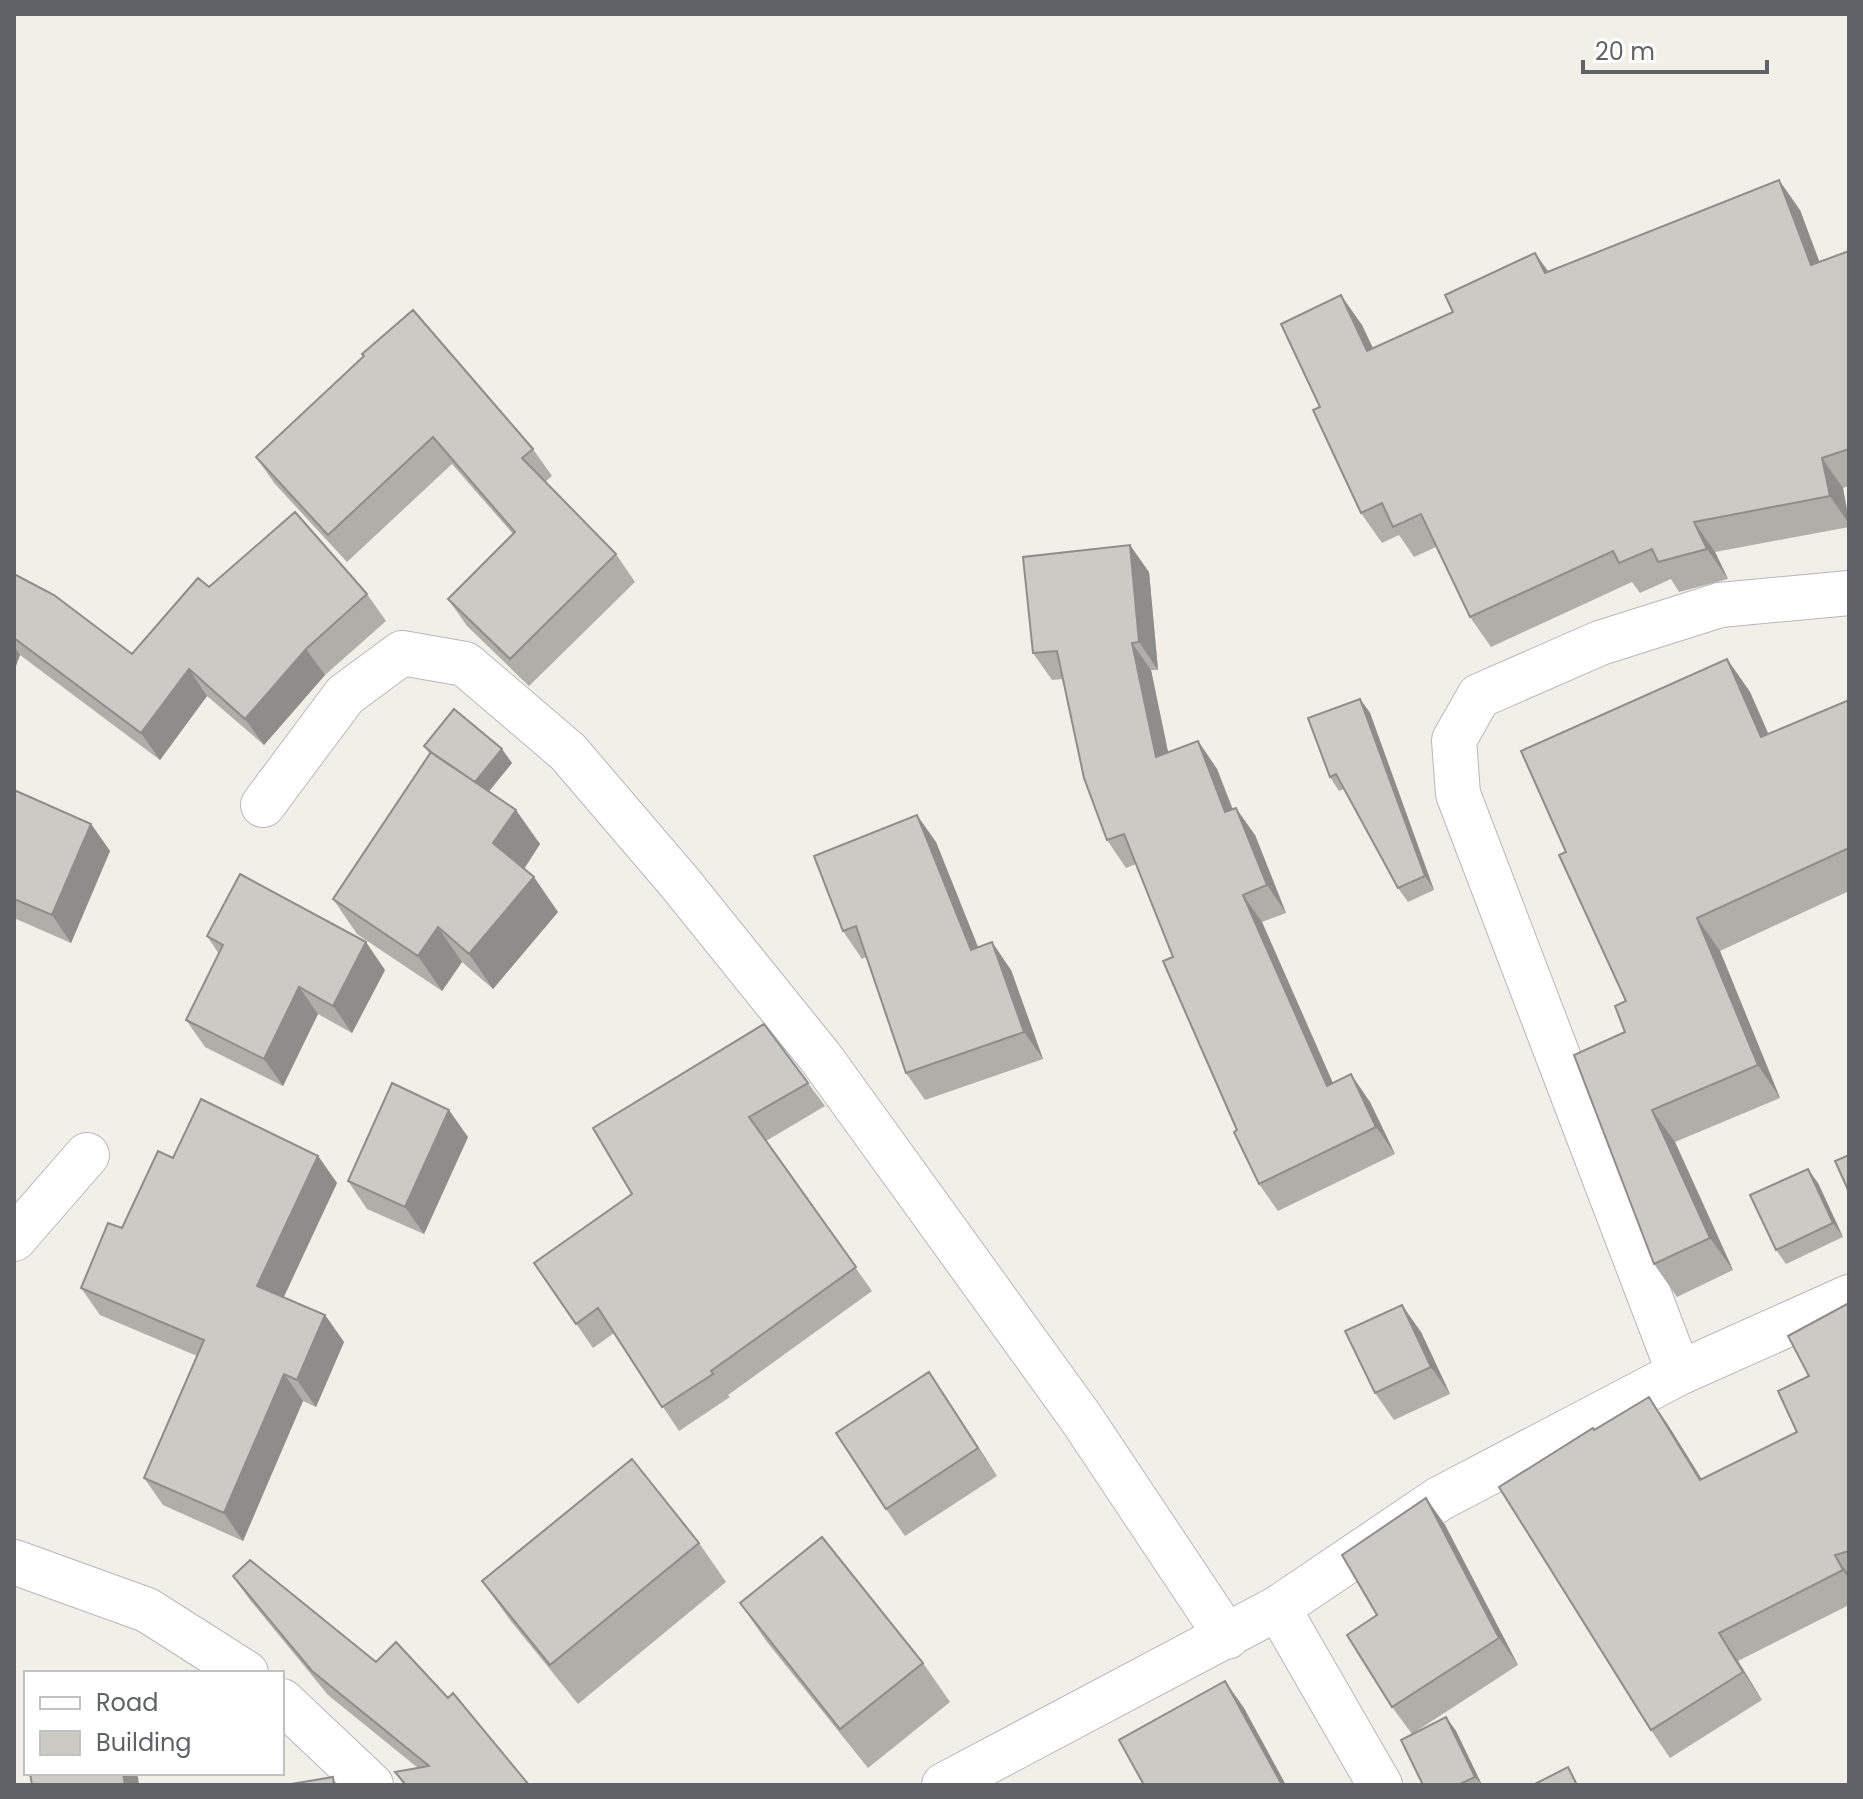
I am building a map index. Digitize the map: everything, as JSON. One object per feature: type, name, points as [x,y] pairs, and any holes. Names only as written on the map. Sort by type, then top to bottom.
[{"type":"street","points":[[1679,1373],[1458,794],[1454,740],[1479,696],[1600,643],[1720,605],[1849,593]]},
{"type":"street","points":[[263,805],[345,695],[402,653],[465,664],[568,752],[680,883],[821,1058],[1081,1418],[1227,1637]]},
{"type":"street","points":[[14,1239],[87,1155]]},
{"type":"street","points":[[944,1785],[1278,1608],[1439,1499],[1679,1373],[1849,1297]]},
{"type":"street","points":[[14,1562],[147,1610],[243,1671]]},
{"type":"street","points":[[1278,1608],[1380,1785]]},
{"type":"street","points":[[284,1703],[371,1785]]},
{"type":"building","points":[[1779,180],[1811,265],[1849,251],[1849,449],[1822,458],[1830,496],[1694,522],[1707,549],[1658,562],[1652,549],[1619,563],[1613,551],[1470,617],[1421,514],[1393,527],[1382,503],[1361,513],[1313,410],[1320,407],[1281,324],[1341,295],[1367,351],[1453,312],[1445,295],[1535,253],[1545,273]]},
{"type":"building","points":[[413,310],[533,449],[522,458],[616,554],[510,659],[448,599],[515,532],[433,437],[328,535],[256,457],[364,356],[362,354]]},
{"type":"building","points":[[295,512],[367,594],[306,649],[245,719],[189,669],[141,733],[14,638],[14,574],[54,595],[132,654],[198,578],[209,587]]},
{"type":"building","points":[[1130,545],[1139,642],[1132,643],[1156,757],[1198,741],[1225,812],[1236,808],[1267,885],[1243,895],[1327,1086],[1351,1074],[1376,1127],[1259,1184],[1234,1132],[1237,1130],[1163,961],[1173,957],[1124,834],[1107,840],[1084,778],[1057,651],[1033,653],[1023,557]]},
{"type":"building","points":[[1727,659],[1761,737],[1849,700],[1849,848],[1697,918],[1758,1065],[1652,1110],[1710,1238],[1654,1264],[1574,1055],[1625,1032],[1615,1006],[1626,1001],[1559,855],[1566,852],[1521,751]]},
{"type":"building","points":[[1360,699],[1425,876],[1398,888],[1336,774],[1330,777],[1308,718]]},
{"type":"building","points":[[454,709],[502,749],[475,782],[424,746]]},
{"type":"building","points":[[431,752],[516,810],[493,843],[534,877],[469,954],[438,927],[418,956],[333,899]]},
{"type":"building","points":[[14,790],[91,824],[52,915],[14,899]]},
{"type":"building","points":[[917,815],[971,950],[992,942],[1024,1032],[906,1073],[856,926],[843,931],[814,856]]},
{"type":"building","points":[[240,874],[366,942],[333,1006],[299,987],[264,1059],[186,1020],[223,945],[207,936]]},
{"type":"building","points":[[764,1024],[808,1083],[749,1117],[856,1267],[711,1371],[713,1374],[662,1407],[598,1308],[576,1324],[534,1263],[632,1194],[593,1128]]},
{"type":"building","points":[[392,1083],[449,1110],[405,1207],[348,1181]]},
{"type":"building","points":[[201,1099],[318,1156],[257,1286],[325,1315],[297,1380],[284,1374],[224,1513],[144,1478],[204,1340],[81,1288],[108,1223],[122,1228],[158,1151],[173,1158]]},
{"type":"building","points":[[1849,1155],[1849,1192],[1835,1161]]},
{"type":"building","points":[[1808,1169],[1833,1223],[1776,1250],[1750,1195]]},
{"type":"building","points":[[1849,1303],[1849,1551],[1835,1555],[1843,1570],[1719,1633],[1743,1672],[1651,1730],[1499,1487],[1649,1397],[1700,1480],[1797,1432],[1778,1391],[1809,1376],[1788,1336]]},
{"type":"building","points":[[1402,1305],[1431,1367],[1375,1393],[1345,1331]]},
{"type":"building","points":[[929,1372],[978,1448],[886,1509],[836,1433]]},
{"type":"building","points":[[632,1459],[699,1543],[550,1665],[482,1581]]},
{"type":"building","points":[[1426,1498],[1499,1638],[1392,1707],[1347,1635],[1377,1615],[1342,1555]]},
{"type":"building","points":[[822,1537],[923,1663],[840,1729],[740,1603]]},
{"type":"building","points":[[250,1560],[376,1662],[396,1642],[448,1698],[453,1693],[529,1785],[406,1785],[395,1772],[429,1766],[312,1671],[233,1576]]},
{"type":"building","points":[[1225,1681],[1282,1785],[1144,1785],[1119,1740]]},
{"type":"building","points":[[1446,1717],[1475,1777],[1458,1785],[1423,1785],[1401,1740]]},
{"type":"building","points":[[1568,1767],[1577,1785],[1533,1785]]},
{"type":"building","points":[[30,1775],[123,1775],[125,1785],[32,1785]]},
{"type":"building","points":[[333,1777],[334,1785],[285,1785]]}]
